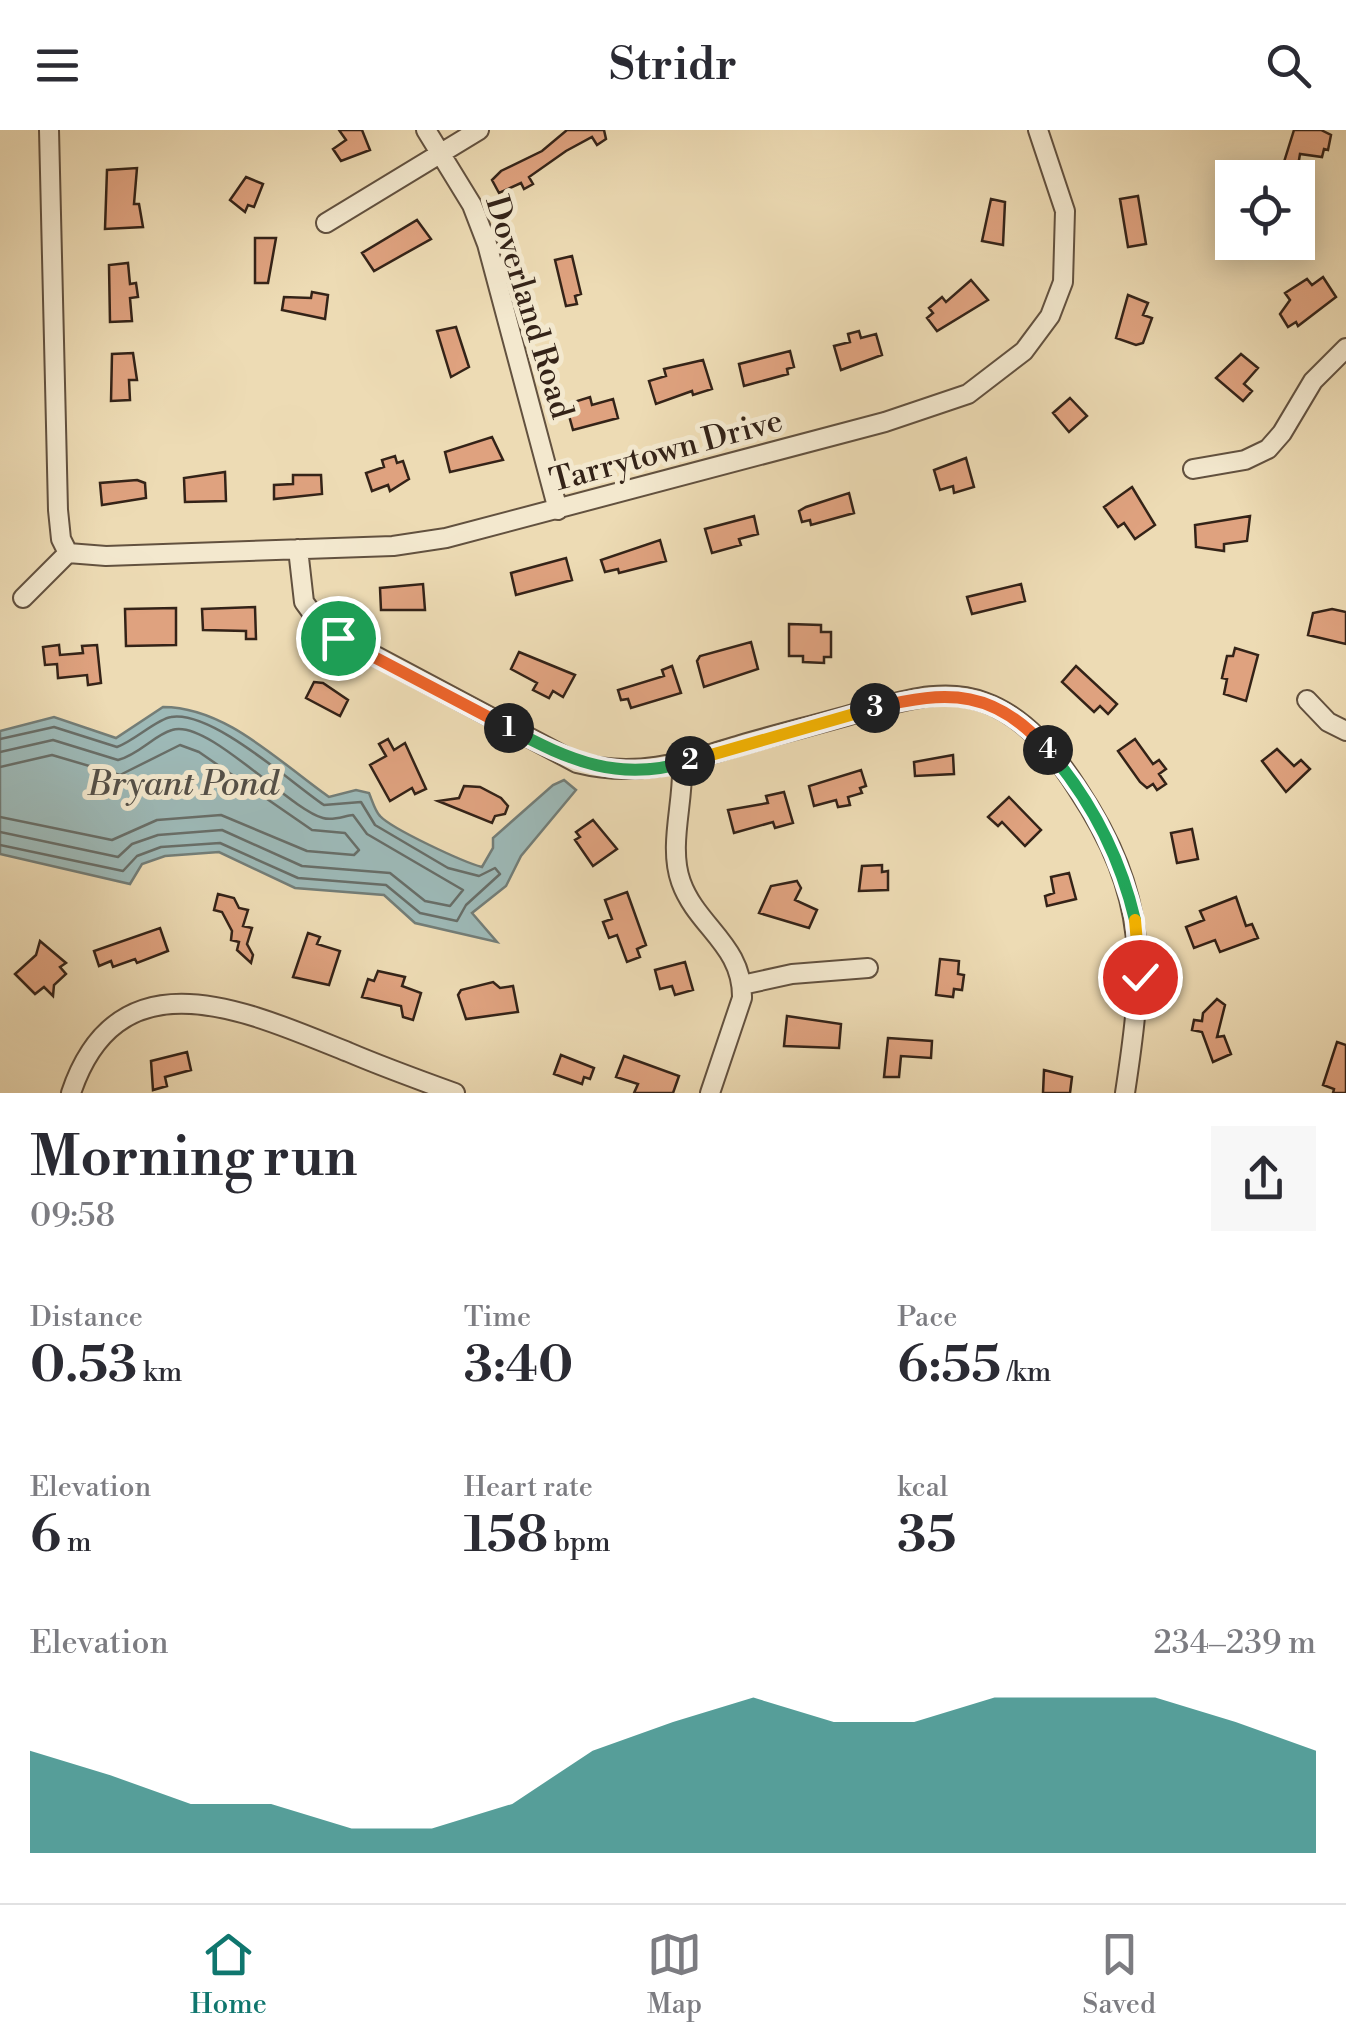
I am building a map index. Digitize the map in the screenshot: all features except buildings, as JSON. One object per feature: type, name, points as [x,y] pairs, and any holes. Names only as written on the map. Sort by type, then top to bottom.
[{"type":"street","points":[[23,598],[68,553],[61,539],[58,510],[49,130]]},
{"type":"street","name":"Doverland Road","points":[[426,130],[472,204],[487,244],[558,510]]},
{"type":"street","points":[[326,223],[479,130]]},
{"type":"street","name":"Tarrytown Drive","points":[[68,553],[106,556],[408,544],[558,510],[968,394],[1005,370],[1050,316],[1066,265],[1060,189],[1038,130]]},
{"type":"street","points":[[1192,469],[1245,460],[1268,448],[1282,433],[1313,381],[1346,348]]},
{"type":"street","points":[[298,549],[304,602],[323,628],[577,763],[628,772],[682,764],[930,696],[980,700],[1017,719],[1068,773],[1089,806],[1129,896],[1138,936],[1140,977],[1125,1093]]},
{"type":"street","points":[[1307,700],[1328,722],[1346,731]]},
{"type":"street","points":[[682,764],[683,796],[676,843],[680,878],[692,903],[731,951],[742,985],[742,998],[710,1093]]},
{"type":"street","points":[[742,985],[792,974],[868,968]]},
{"type":"street","points":[[71,1093],[85,1056],[117,1023],[148,1007],[182,1002],[248,1014],[455,1093]]},
{"type":"water","name":"Bryant Pond","points":[[163,707],[186,709],[230,726],[329,797],[356,790],[369,793],[378,814],[387,822],[482,867],[493,848],[493,838],[553,785],[564,780],[576,790],[521,856],[506,886],[472,913],[497,942],[415,923],[384,895],[295,888],[219,852],[165,856],[142,864],[130,884],[0,854],[0,731],[54,717],[116,738]]},
{"type":"route","points":[[338,638],[577,763],[608,771],[662,769],[930,696],[980,700],[1017,719],[1037,737],[1068,773],[1089,806],[1107,838],[1129,896],[1138,936],[1140,977]]}]
